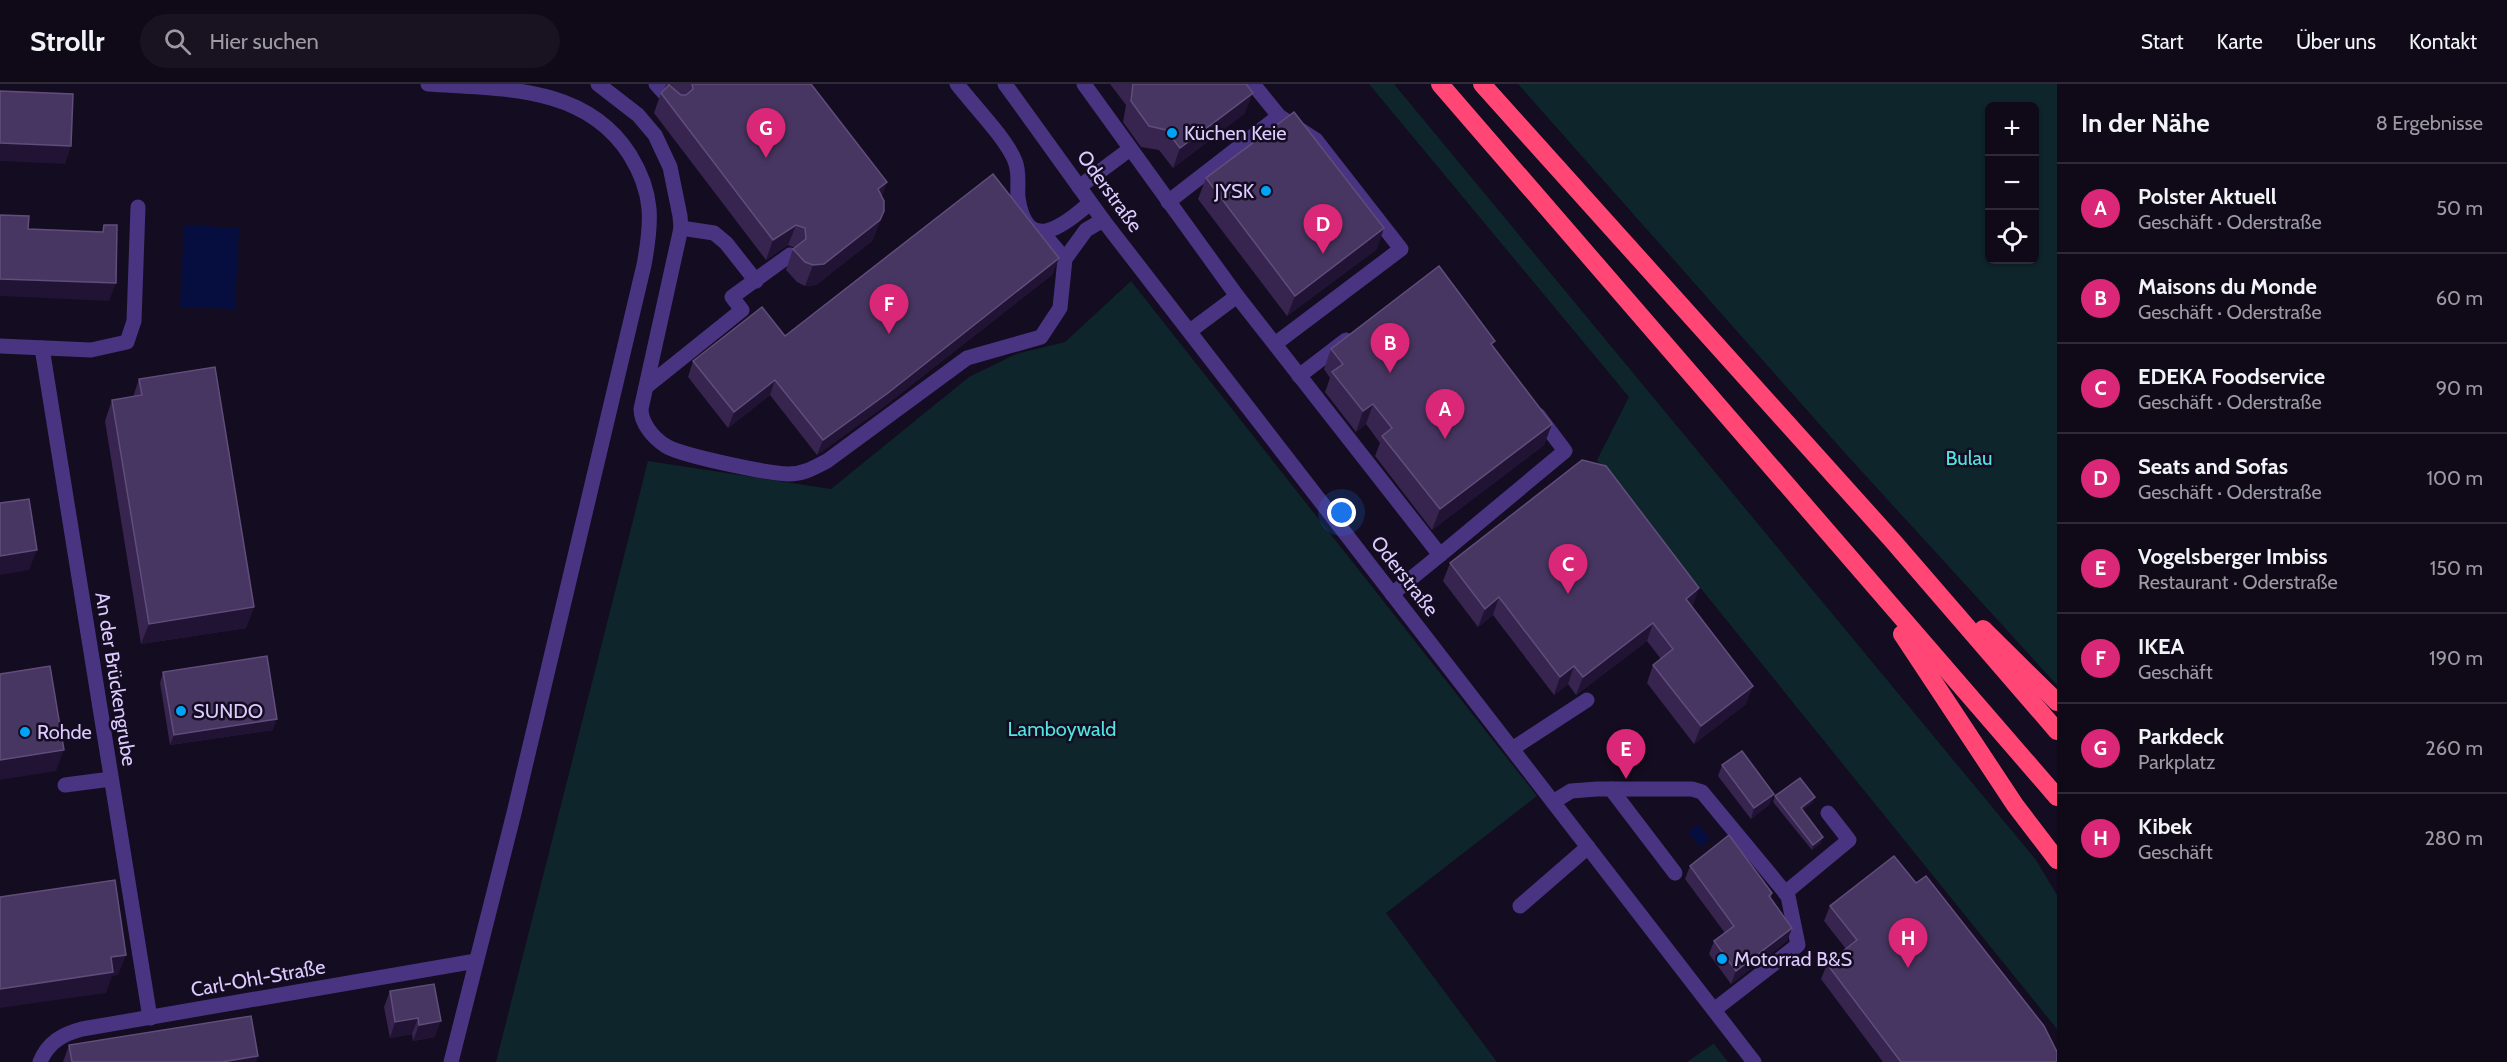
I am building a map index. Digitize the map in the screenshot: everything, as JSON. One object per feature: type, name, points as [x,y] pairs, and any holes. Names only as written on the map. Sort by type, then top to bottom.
[{"type":"highway","points":[[1440,84],[2057,797]]},
{"type":"highway","points":[[1482,84],[1892,540],[2057,731]]},
{"type":"highway","points":[[1892,540],[2057,702]]},
{"type":"highway","points":[[1863,575],[2015,806],[2057,860]]},
{"type":"street","points":[[428,84],[537,94],[568,103],[599,118],[623,145],[643,176],[650,210],[650,234],[644,265],[511,827],[452,1062]]},
{"type":"street","points":[[598,84],[638,115],[655,135],[670,167],[681,228],[641,418],[650,432],[665,445],[684,453],[771,472],[805,472],[827,461],[967,358],[1041,337],[1060,308],[1065,258],[1086,230],[1103,220]]},
{"type":"street","points":[[656,84],[676,106]]},
{"type":"street","points":[[957,84],[1009,150],[1018,171],[1021,211],[1033,228],[1042,232],[1065,258]]},
{"type":"street","name":"Oderstraße","points":[[1005,84],[1103,220],[1754,1062]]},
{"type":"street","points":[[1084,84],[1237,296],[1440,555]]},
{"type":"street","points":[[1252,84],[1279,116],[1316,140],[1401,249],[1275,344]]},
{"type":"street","points":[[1168,202],[1279,116]]},
{"type":"street","points":[[1079,187],[1130,149]]},
{"type":"street","points":[[1042,232],[1065,225],[1090,203]]},
{"type":"street","points":[[0,346],[90,350],[127,342],[134,321],[138,207]]},
{"type":"street","points":[[681,228],[714,233],[726,243],[756,281]]},
{"type":"street","points":[[646,387],[742,310],[732,297],[790,255]]},
{"type":"street","points":[[1190,331],[1237,296]]},
{"type":"street","points":[[1299,376],[1362,328]]},
{"type":"street","name":"An der Brückengrube","points":[[42,348],[150,1018]]},
{"type":"street","points":[[1392,594],[1565,451],[1530,404]]},
{"type":"street","points":[[1512,749],[1587,700]]},
{"type":"street","points":[[65,785],[111,779]]},
{"type":"street","points":[[1611,789],[1675,873]]},
{"type":"street","points":[[1553,802],[1570,791],[1692,789],[1702,792],[1785,893],[1798,945],[1714,1010]]},
{"type":"street","points":[[1785,893],[1850,840],[1828,813]]},
{"type":"street","points":[[1520,906],[1588,847]]},
{"type":"street","name":"Carl-Ohl-Straße","points":[[40,1062],[50,1044],[66,1034],[82,1029],[476,961]]},
{"type":"green space","points":[[1369,84],[1394,84],[2036,860],[2057,895],[2057,1029],[1597,460],[1629,397]]},
{"type":"green space","name":"Bulau","points":[[1518,84],[2057,84],[2057,685],[1845,453]]},
{"type":"green space","name":"Lamboywald","points":[[1131,281],[1537,796],[1386,913],[1497,1062],[496,1062],[648,461],[831,489],[969,377],[1016,354],[1065,342]]},
{"type":"green space","points":[[1713,1044],[1728,1062],[1687,1062]]},
{"type":"shaded area","points":[[184,225],[239,228],[235,309],[180,307]]},
{"type":"shaded area","points":[[1698,824],[1710,839],[1700,847],[1688,832]]},
{"type":"building","points":[[668,84],[681,95],[686,95],[693,89],[692,84],[811,84],[887,182],[878,189],[884,201],[884,211],[880,220],[824,264],[813,265],[805,262],[793,249],[806,239],[805,228],[796,225],[773,240],[661,93]]},
{"type":"building","points":[[1133,84],[1246,84],[1253,93],[1180,148],[1166,130],[1149,126],[1131,101]]},
{"type":"building","points":[[0,91],[73,94],[71,146],[0,143]]},
{"type":"building","points":[[1294,112],[1384,228],[1295,296],[1206,178]]},
{"type":"building","points":[[993,174],[1059,258],[888,393],[823,440],[775,380],[734,412],[693,361],[762,307],[785,336]]},
{"type":"building","points":[[0,215],[29,216],[28,229],[103,232],[104,225],[117,225],[116,283],[0,279]]},
{"type":"building","points":[[1439,266],[1495,341],[1491,344],[1552,424],[1440,509],[1382,436],[1392,428],[1373,404],[1363,411],[1332,372],[1343,364],[1331,349]]},
{"type":"building","points":[[215,367],[254,607],[149,624],[112,400],[142,395],[139,379]]},
{"type":"building","points":[[1582,460],[1606,466],[1699,588],[1686,599],[1753,686],[1701,726],[1653,665],[1673,649],[1653,623],[1583,677],[1574,666],[1560,677],[1499,597],[1485,609],[1450,563]]},
{"type":"building","points":[[29,499],[37,550],[0,556],[0,503]]},
{"type":"building","points":[[267,656],[277,719],[174,735],[163,672]]},
{"type":"building","name":"Rohde","points":[[50,666],[64,750],[0,760],[0,674]]},
{"type":"building","points":[[1742,751],[1774,794],[1754,808],[1722,765]]},
{"type":"building","points":[[1800,778],[1815,797],[1801,808],[1823,837],[1813,845],[1775,796]]},
{"type":"building","points":[[1729,835],[1772,893],[1769,896],[1792,928],[1736,971],[1714,941],[1734,926],[1690,866]]},
{"type":"building","points":[[1894,856],[1916,883],[1926,876],[2044,1026],[2057,1052],[2057,1062],[1901,1062],[1827,964],[1857,940],[1830,906]]},
{"type":"building","points":[[115,880],[126,955],[111,957],[113,972],[0,989],[0,897]]},
{"type":"building","points":[[434,984],[441,1021],[419,1025],[418,1018],[395,1022],[390,991]]},
{"type":"building","points":[[251,1016],[258,1056],[222,1062],[72,1062],[69,1045]]},
{"type":"place","name":"Küchen Keie","points":[[1172,133]]},
{"type":"place","name":"Parkdeck","points":[[766,158]]},
{"type":"place","name":"JYSK","points":[[1266,191]]},
{"type":"place","name":"Seats and Sofas","points":[[1323,254]]},
{"type":"place","name":"IKEA","points":[[889,334]]},
{"type":"place","name":"Maisons du Monde","points":[[1390,373]]},
{"type":"place","name":"Polster Aktuell","points":[[1445,439]]},
{"type":"place","name":"EDEKA Foodservice","points":[[1568,594]]},
{"type":"place","name":"SUNDO","points":[[181,711]]},
{"type":"place","name":"Rohde","points":[[25,732]]},
{"type":"place","name":"Vogelsberger Imbiss","points":[[1626,779]]},
{"type":"place","name":"Motorrad B&S","points":[[1722,959]]},
{"type":"place","name":"Kibek","points":[[1908,968]]}]
